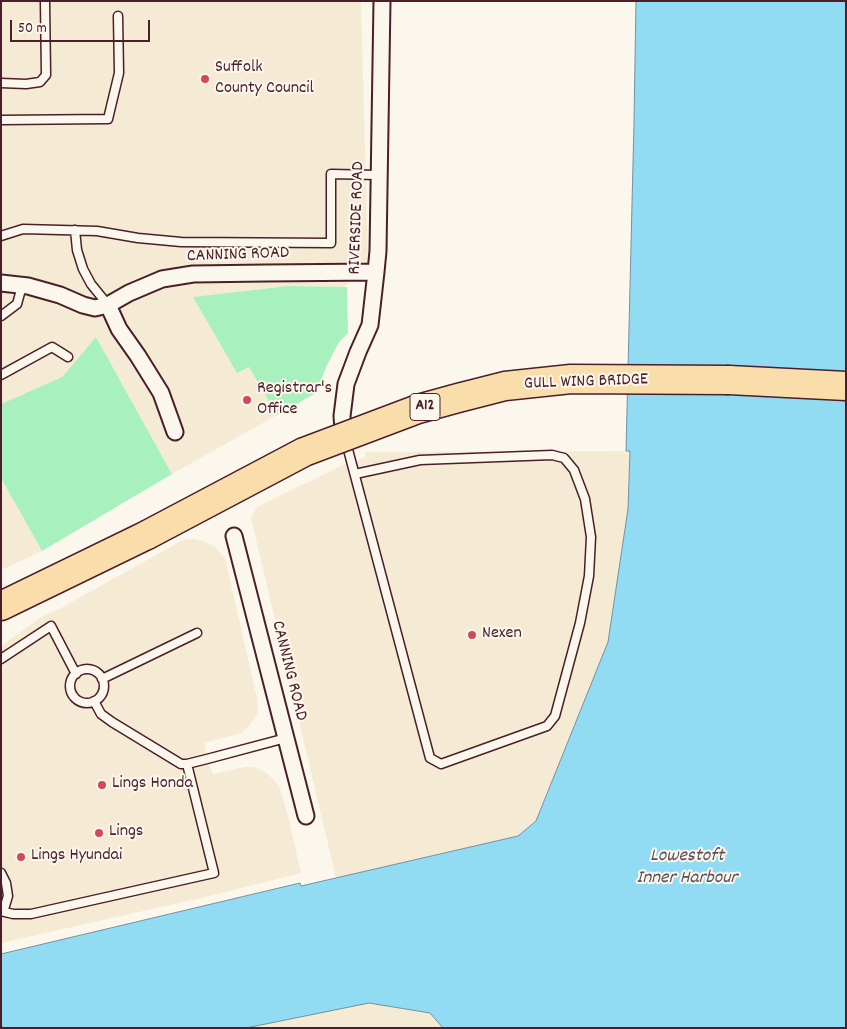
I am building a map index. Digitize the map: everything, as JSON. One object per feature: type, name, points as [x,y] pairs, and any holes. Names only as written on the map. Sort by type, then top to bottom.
[{"type":"highway","name":"GULL WING BRIDGE","points":[[1,606],[147,535],[304,452],[418,409],[505,386],[571,379],[729,380],[846,386]]},
{"type":"street","name":"RIVERSIDE ROAD","points":[[343,430],[342,416],[346,384],[370,325],[378,251],[382,1]]},
{"type":"street","name":"CANNING ROAD","points":[[108,306],[129,293],[162,279],[193,274],[376,272]]},
{"type":"street","points":[[1,283],[28,286],[95,308],[108,306],[118,329],[138,356],[161,393],[175,432]]},
{"type":"street","name":"CANNING ROAD","points":[[234,536],[306,816]]},
{"type":"lane","points":[[1,83],[26,84],[40,82],[46,75],[45,1]]},
{"type":"lane","points":[[1,120],[108,119],[119,73],[118,16]]},
{"type":"lane","points":[[1,236],[23,229],[75,230],[182,242],[331,243],[331,174],[378,175]]},
{"type":"lane","points":[[75,230],[77,250],[83,269],[91,284],[108,306]]},
{"type":"lane","points":[[1,316],[17,304],[22,286]]},
{"type":"lane","points":[[1,375],[52,347],[68,357]]},
{"type":"lane","points":[[343,430],[430,758],[441,764],[547,726],[555,716],[580,623],[589,576],[591,537],[585,499],[574,470],[564,458],[552,455],[420,460],[355,474]]},
{"type":"lane","points":[[1,659],[51,626],[76,674]]},
{"type":"lane","points":[[102,679],[198,633]]},
{"type":"lane","points":[[81,670],[92,670],[98,673],[104,684],[101,696],[94,701],[86,703],[76,699],[70,687],[76,674],[81,670]]},
{"type":"lane","points":[[94,701],[101,714],[112,722],[181,764],[286,738]]},
{"type":"lane","points":[[1,873],[6,883],[8,896],[5,906],[1,910],[13,914],[31,914],[214,872],[187,764]]},
{"type":"shaded area","points":[[1,1],[361,1],[368,264],[344,287],[288,286],[194,297],[237,372],[249,367],[277,415],[172,474],[96,337],[62,377],[1,404]]},
{"type":"shaded area","points":[[630,451],[628,509],[608,642],[536,821],[518,836],[336,878],[251,518],[257,507],[351,461],[365,458],[365,452]]},
{"type":"shaded area","points":[[1,478],[42,551],[1,570]]},
{"type":"shaded area","points":[[194,539],[215,547],[225,558],[257,698],[258,712],[249,726],[241,733],[204,743],[207,759],[213,774],[245,767],[255,767],[265,772],[274,780],[280,788],[301,873],[210,896],[1,943],[1,646],[40,618],[183,540]]},
{"type":"shaded area","points":[[368,1002],[430,1013],[443,1028],[242,1028]]},
{"type":"green space","points":[[288,286],[347,287],[348,333],[339,342],[316,393],[277,415],[249,367],[237,373],[193,297]]},
{"type":"green space","points":[[96,337],[172,474],[42,551],[1,478],[1,404],[62,377]]},
{"type":"water","name":"Lowestoft Inner Harbour","points":[[636,1],[846,1],[846,1028],[443,1028],[430,1013],[369,1003],[246,1028],[2,1028],[1,954],[300,883],[301,886],[518,836],[536,821],[608,642],[628,509],[630,451],[626,451]]},
{"type":"place","name":"Suffolk County Council","points":[[205,79]]},
{"type":"place","name":"Registrar's Office","points":[[247,400]]},
{"type":"place","name":"Nexen","points":[[472,635]]},
{"type":"place","name":"Lings Honda","points":[[102,785]]},
{"type":"place","name":"Lings","points":[[99,833]]},
{"type":"place","name":"Lings Hyundai","points":[[21,857]]}]
